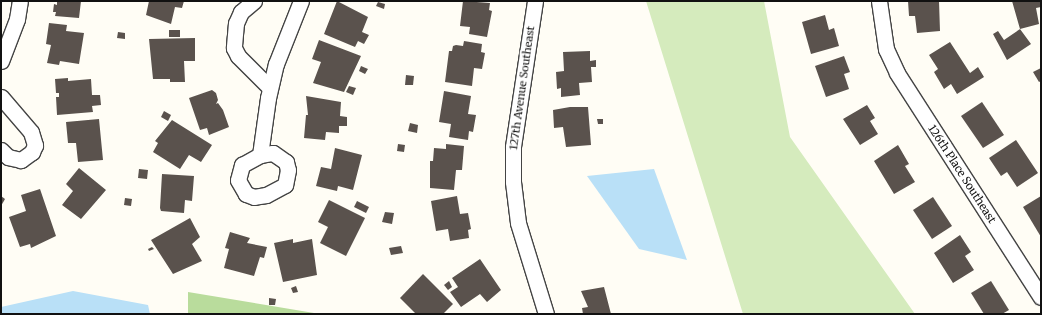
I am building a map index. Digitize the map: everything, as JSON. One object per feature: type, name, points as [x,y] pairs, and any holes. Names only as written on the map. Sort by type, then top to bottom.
[{"type":"street","points":[[1,61],[16,25],[20,1]]},
{"type":"street","points":[[254,1],[241,12],[236,23],[234,48],[238,56],[270,88]]},
{"type":"street","points":[[260,155],[270,88],[276,64],[301,1]]},
{"type":"street","name":"127th Avenue Southeast","points":[[535,1],[513,147],[513,182],[518,223],[546,314]]},
{"type":"street","name":"126th Place Southeast","points":[[879,1],[886,49],[897,73],[1041,297]]},
{"type":"street","points":[[1,97],[31,132],[35,145],[32,152],[21,160],[8,157],[1,150]]},
{"type":"green space","points":[[646,1],[764,1],[790,137],[915,314],[743,314]]},
{"type":"green space","points":[[188,292],[320,314],[188,314]]},
{"type":"water","points":[[654,169],[687,260],[639,249],[587,176]]},
{"type":"water","points":[[73,291],[148,305],[150,314],[1,314],[1,307]]},
{"type":"building","points":[[57,1],[81,1],[79,18],[55,16],[56,12],[53,12],[54,4],[57,5]]},
{"type":"building","points":[[149,1],[184,1],[182,8],[175,7],[171,24],[146,15]]},
{"type":"building","points":[[337,1],[368,17],[362,32],[369,35],[364,44],[358,41],[355,47],[324,34]]},
{"type":"building","points":[[463,1],[490,3],[489,10],[492,11],[487,37],[469,34],[470,27],[460,26]]},
{"type":"building","points":[[908,1],[939,1],[940,31],[917,33],[915,16],[909,16]]},
{"type":"building","points":[[1012,1],[1040,1],[1041,7],[1036,8],[1039,24],[1020,29]]},
{"type":"building","points":[[378,2],[385,4],[384,9],[376,6]]},
{"type":"building","points":[[825,15],[829,30],[834,28],[839,46],[811,54],[802,22]]},
{"type":"building","points":[[49,23],[67,25],[66,31],[84,33],[79,64],[60,61],[59,65],[47,63],[51,45],[46,44]]},
{"type":"building","points":[[1020,29],[1031,44],[1007,60],[993,34],[998,31],[1004,40]]},
{"type":"building","points":[[169,30],[180,30],[180,37],[169,37]]},
{"type":"building","points":[[118,32],[125,33],[125,39],[117,38]]},
{"type":"building","points":[[195,38],[195,61],[184,61],[185,82],[170,82],[170,79],[153,79],[149,39]]},
{"type":"building","points":[[319,40],[361,56],[344,92],[313,83],[321,62],[312,59]]},
{"type":"building","points":[[464,41],[482,44],[481,52],[485,53],[482,69],[474,68],[472,86],[445,82],[449,51],[452,51],[453,46],[463,46]]},
{"type":"building","points":[[950,42],[970,73],[978,67],[984,77],[957,94],[951,84],[944,89],[934,72],[938,69],[929,55]]},
{"type":"building","points":[[590,51],[590,61],[596,60],[596,67],[591,67],[592,82],[579,83],[580,95],[561,97],[561,88],[557,89],[556,72],[564,71],[563,52]]},
{"type":"building","points":[[844,56],[850,72],[844,74],[849,89],[826,97],[815,66]]},
{"type":"building","points":[[361,66],[368,69],[365,74],[359,71]]},
{"type":"building","points":[[1041,68],[1041,81],[1039,82],[1033,72]]},
{"type":"building","points":[[406,75],[414,76],[413,85],[405,85]]},
{"type":"building","points":[[68,78],[68,81],[91,79],[92,95],[100,95],[101,105],[92,106],[93,112],[57,115],[56,97],[59,97],[59,93],[56,93],[55,79]]},
{"type":"building","points":[[349,86],[356,88],[353,95],[346,92]]},
{"type":"building","points":[[212,90],[216,93],[218,100],[216,104],[218,103],[223,110],[229,127],[209,135],[207,128],[200,130],[189,98]]},
{"type":"building","points":[[444,91],[471,96],[468,114],[476,115],[473,132],[469,131],[468,140],[449,137],[451,124],[439,122]]},
{"type":"building","points":[[306,96],[341,102],[340,116],[347,117],[347,126],[339,126],[339,133],[326,132],[325,140],[304,138],[306,115],[308,115]]},
{"type":"building","points":[[982,102],[1004,135],[983,148],[961,116]]},
{"type":"building","points":[[867,105],[875,118],[870,121],[878,134],[860,145],[843,119]]},
{"type":"building","points":[[570,107],[588,107],[591,145],[566,147],[563,127],[554,128],[553,110]]},
{"type":"building","points":[[164,111],[171,115],[168,121],[161,117]]},
{"type":"building","points":[[99,119],[103,160],[78,162],[76,143],[68,143],[66,122]]},
{"type":"building","points":[[597,119],[603,119],[603,124],[598,124]]},
{"type":"building","points":[[172,120],[212,145],[201,162],[189,155],[180,169],[153,152],[158,143],[155,141]]},
{"type":"building","points":[[410,123],[418,125],[417,133],[408,131]]},
{"type":"building","points":[[1016,140],[1038,173],[1017,187],[1007,172],[1001,176],[989,158]]},
{"type":"building","points":[[398,144],[405,145],[404,152],[397,151]]},
{"type":"building","points":[[446,144],[464,146],[462,170],[456,170],[454,190],[430,188],[430,161],[433,161],[434,148],[446,149]]},
{"type":"building","points":[[898,145],[909,164],[905,166],[915,182],[894,194],[874,161]]},
{"type":"building","points":[[335,148],[362,155],[353,190],[338,186],[337,191],[316,186],[321,167],[331,169]]},
{"type":"building","points":[[79,168],[106,190],[81,219],[62,205],[73,191],[66,184]]},
{"type":"building","points":[[139,169],[148,170],[147,179],[138,178]]},
{"type":"building","points":[[162,174],[194,176],[192,201],[185,200],[184,213],[161,211]]},
{"type":"building","points":[[40,189],[56,236],[31,248],[30,244],[20,247],[9,217],[26,211],[21,195]]},
{"type":"building","points":[[1,196],[5,199],[1,206]]},
{"type":"building","points":[[457,196],[460,214],[468,213],[471,229],[468,230],[469,238],[450,241],[448,229],[436,231],[431,201]]},
{"type":"building","points":[[1041,196],[1041,237],[1023,207]]},
{"type":"building","points":[[933,197],[952,226],[932,239],[913,210]]},
{"type":"building","points":[[125,198],[132,199],[131,206],[124,205]]},
{"type":"building","points":[[329,200],[365,218],[346,256],[320,243],[328,227],[318,222]]},
{"type":"building","points":[[357,201],[369,207],[366,213],[354,207]]},
{"type":"building","points":[[385,212],[394,213],[392,224],[382,222]]},
{"type":"building","points":[[190,218],[200,237],[192,244],[202,261],[173,274],[151,240]]},
{"type":"building","points":[[230,232],[250,238],[247,243],[267,247],[264,258],[260,257],[254,276],[224,268],[229,249],[225,248]]},
{"type":"building","points":[[960,235],[971,252],[965,256],[974,270],[953,283],[934,253]]},
{"type":"building","points":[[293,239],[293,243],[312,239],[317,275],[283,282],[274,243]]},
{"type":"building","points":[[401,246],[403,253],[391,255],[389,248]]},
{"type":"building","points":[[152,247],[154,249],[149,251],[148,249]]},
{"type":"building","points":[[480,259],[501,290],[487,302],[480,294],[461,307],[450,292],[458,287],[452,278]]},
{"type":"building","points":[[423,274],[453,304],[443,314],[416,314],[400,298]]},
{"type":"building","points":[[449,281],[452,287],[448,290],[444,285]]},
{"type":"building","points":[[991,281],[1009,310],[1002,314],[984,314],[971,293]]},
{"type":"building","points":[[296,286],[298,292],[293,293],[291,288]]},
{"type":"building","points":[[604,287],[611,314],[583,314],[582,308],[588,307],[581,291]]},
{"type":"building","points":[[269,298],[276,299],[275,305],[269,305]]}]
